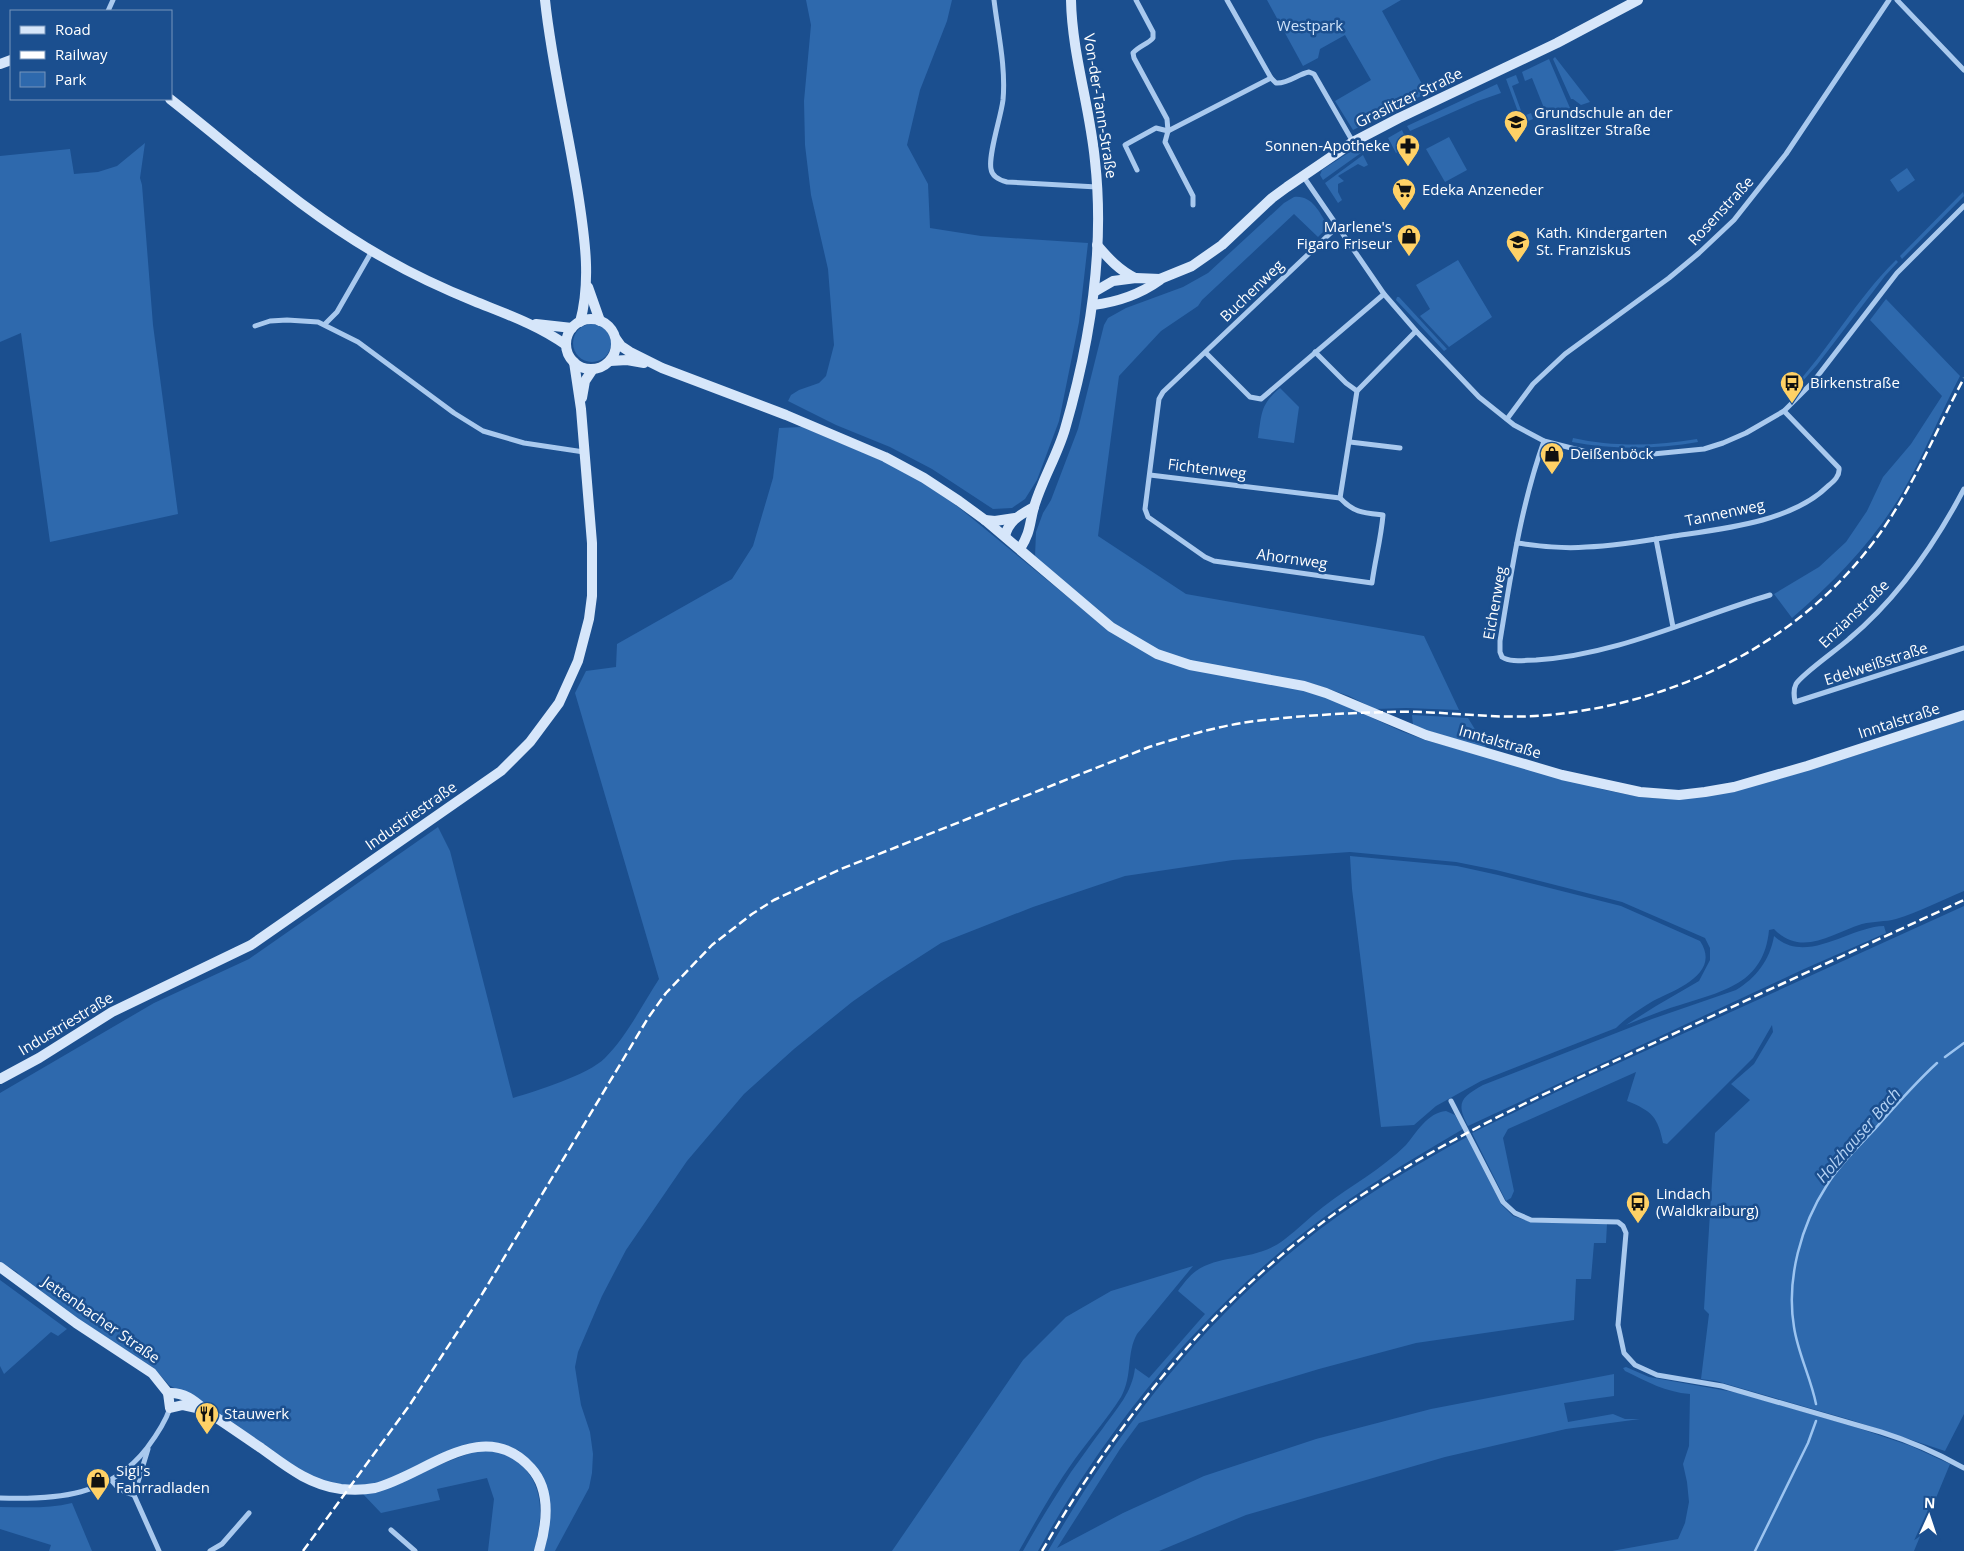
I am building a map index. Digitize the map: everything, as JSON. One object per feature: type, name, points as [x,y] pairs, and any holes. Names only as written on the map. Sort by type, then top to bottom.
[{"type":"street","points":[[545,0],[552,54],[575,170],[582,221],[587,284],[600,321]]},
{"type":"street","points":[[994,0],[1004,85],[1001,110],[990,161],[991,172],[995,177],[1007,182],[1098,187]]},
{"type":"street","name":"Von-der-Tann-Straße","points":[[1020,549],[1028,535],[1034,508],[1065,430],[1085,348],[1094,292],[1098,187],[1093,139],[1072,18],[1071,0]]},
{"type":"street","points":[[1136,0],[1153,32],[1153,38],[1137,48],[1134,52],[1134,58],[1167,118],[1168,131],[1165,142],[1194,196],[1193,205]]},
{"type":"street","points":[[1227,0],[1271,78],[1276,83],[1282,83],[1304,73],[1314,74],[1353,142]]},
{"type":"street","name":"Graslitzer Straße","points":[[1092,305],[1125,299],[1144,290],[1160,279],[1176,274],[1206,258],[1272,198],[1353,142],[1399,118],[1557,43],[1638,0]]},
{"type":"street","name":"Rosenstraße","points":[[1507,419],[1534,384],[1565,354],[1669,278],[1734,220],[1786,154],[1889,0]]},
{"type":"street","points":[[1897,0],[1964,70]]},
{"type":"street","points":[[1137,170],[1125,145],[1156,128],[1168,131],[1271,78]]},
{"type":"street","points":[[171,100],[287,192],[327,222],[372,251],[445,288],[532,324],[566,345]]},
{"type":"street","points":[[1303,175],[1384,294],[1416,331],[1479,397],[1523,430],[1544,440],[1572,449],[1603,453],[1653,454],[1691,451],[1734,439],[1765,424],[1784,411],[1813,382],[1891,280],[1964,206]]},
{"type":"street","name":"Buchenweg","points":[[1206,353],[1338,226]]},
{"type":"street","name":"Graslitzer Straße","points":[[1097,245],[1114,264],[1136,278]]},
{"type":"street","points":[[325,324],[337,312],[372,251]]},
{"type":"street","name":"Graslitzer Straße","points":[[1094,292],[1114,281],[1136,278],[1160,279]]},
{"type":"street","points":[[587,284],[576,325],[568,337],[566,345],[568,353],[574,362],[586,368],[602,367],[610,361],[616,346],[616,339]]},
{"type":"street","points":[[1206,353],[1250,397],[1256,400],[1261,399],[1384,294]]},
{"type":"street","points":[[532,324],[576,325],[592,319],[600,321],[609,326],[620,346],[662,368]]},
{"type":"street","points":[[255,326],[270,321],[287,320],[303,320],[325,324],[358,342],[454,413],[483,432],[524,443],[584,452]]},
{"type":"street","points":[[1340,498],[1357,391],[1416,331]]},
{"type":"street","points":[[1315,352],[1346,384],[1357,391]]},
{"type":"street","name":"Fichtenweg","points":[[1206,353],[1163,392],[1159,399],[1150,474],[1340,498]]},
{"type":"street","points":[[610,361],[627,360],[662,368]]},
{"type":"street","name":"Industriestraße","points":[[0,1079],[39,1058],[119,1008],[252,945],[458,803],[513,761],[546,722],[559,703],[578,661],[584,642],[591,604],[593,569],[581,409],[574,362]]},
{"type":"street","name":"Inntalstraße","points":[[662,368],[786,415],[885,457],[924,478],[985,520],[1111,627],[1143,647],[1171,660],[1216,671],[1304,686],[1348,701],[1402,726],[1455,745],[1571,777],[1640,792],[1691,794],[1734,787],[1859,750],[1964,716]]},
{"type":"street","name":"Industriestraße","points":[[581,409],[585,381],[593,369]]},
{"type":"street","name":"Tannenweg","points":[[1518,543],[1587,547],[1656,539],[1754,522],[1805,503],[1822,492],[1839,474],[1839,468],[1784,411]]},
{"type":"street","name":"Eichenweg","points":[[1544,440],[1525,499],[1500,641],[1500,652],[1504,659],[1518,661],[1590,653],[1770,595]]},
{"type":"street","points":[[1350,442],[1400,448]]},
{"type":"street","name":"Ahornweg","points":[[1150,474],[1146,514],[1205,557],[1214,561],[1372,583],[1376,554],[1380,546],[1383,515],[1359,512],[1349,508],[1340,498]]},
{"type":"street","name":"Enzianstraße","points":[[1795,702],[1794,690],[1800,679],[1862,628],[1906,582],[1963,493]]},
{"type":"street","points":[[985,520],[995,521],[1014,518],[1034,508]]},
{"type":"street","points":[[1005,536],[1014,518]]},
{"type":"street","points":[[1656,539],[1672,627]]},
{"type":"street","name":"Edelweißstraße","points":[[1795,702],[1964,648]]},
{"type":"street","points":[[1451,1101],[1503,1202],[1515,1214],[1531,1220],[1618,1222],[1623,1226],[1626,1233],[1618,1325],[1624,1353],[1635,1365],[1657,1375],[1722,1386],[1907,1440],[1964,1468]]},
{"type":"street","name":"Jettenbacher Straße","points":[[0,1268],[76,1323],[152,1373],[168,1393]]},
{"type":"street","points":[[0,1498],[67,1495],[90,1490],[112,1481],[137,1460],[148,1446],[165,1421],[170,1408],[168,1393],[176,1393],[187,1396],[302,1477],[322,1485],[340,1489],[365,1490],[384,1485],[467,1448],[488,1446],[514,1453],[535,1473],[544,1495],[545,1526],[540,1551]]},
{"type":"street","points":[[170,1408],[183,1405],[205,1410]]},
{"type":"street","points":[[148,1446],[134,1495],[159,1551]]},
{"type":"street","points":[[112,1481],[117,1488],[127,1494],[134,1495]]},
{"type":"street","points":[[210,1551],[222,1544],[249,1513]]},
{"type":"street","points":[[391,1530],[415,1551]]},
{"type":"green space","points":[[806,0],[952,0],[947,21],[920,90],[907,145],[928,184],[930,228],[981,236],[1088,243],[1079,322],[1059,421],[1037,480],[1025,499],[1012,508],[993,509],[932,469],[890,447],[836,425],[788,401],[791,395],[819,383],[826,376],[834,345],[828,269],[811,195],[805,145],[804,101],[811,25]]},
{"type":"green space","name":"Westpark","points":[[1267,0],[1401,0],[1382,11],[1427,93],[1353,130],[1335,101],[1371,80],[1345,35],[1320,49],[1318,58],[1303,66]]},
{"type":"green space","points":[[1555,57],[1590,102],[1581,105],[1571,99],[1553,59]]},
{"type":"green space","points":[[1549,59],[1570,108],[1538,120],[1533,112],[1544,108],[1532,78],[1525,81],[1522,72]]},
{"type":"green space","points":[[1516,75],[1519,83],[1512,86],[1523,116],[1531,113],[1533,119],[1524,123],[1521,120],[1506,79]]},
{"type":"green space","points":[[1497,84],[1501,93],[1410,131],[1407,126]]},
{"type":"green space","points":[[1402,130],[1409,146],[1396,153],[1388,138]]},
{"type":"green space","points":[[1449,137],[1467,170],[1445,182],[1426,149]]},
{"type":"green space","points":[[145,143],[140,178],[153,325],[178,514],[50,542],[21,333],[0,342],[0,156],[70,149],[74,174],[98,172],[117,166]]},
{"type":"green space","points":[[1362,144],[1365,150],[1323,180],[1320,175],[1322,170]]},
{"type":"green space","points":[[1363,155],[1368,165],[1364,167],[1358,164],[1338,176],[1344,181],[1338,184],[1338,192],[1342,200],[1338,203],[1325,183]]},
{"type":"green space","points":[[1907,168],[1915,180],[1898,192],[1890,180]]},
{"type":"green space","points":[[1963,192],[1964,196],[1902,259],[1900,256]]},
{"type":"green space","points":[[1294,197],[1306,199],[1314,205],[1327,224],[1326,229],[1318,237],[1294,214],[1202,300],[1198,306],[1161,331],[1119,376],[1098,536],[1186,594],[1424,636],[1459,710],[1375,709],[1349,696],[1314,684],[1194,662],[1159,651],[1114,624],[1035,557],[1036,532],[1043,513],[1051,500],[1078,429],[1104,325],[1108,318],[1126,308],[1183,287],[1208,273],[1284,203]]},
{"type":"green space","points":[[1458,260],[1492,317],[1449,347],[1420,316],[1430,309],[1416,285]]},
{"type":"green space","points":[[1896,260],[1898,262],[1885,276],[1817,365],[1792,393],[1790,391],[1817,359],[1868,291]]},
{"type":"green space","points":[[1397,297],[1447,349],[1444,351],[1396,300]]},
{"type":"green space","points":[[1886,299],[1960,376],[1918,464],[1891,511],[1852,560],[1792,618],[1774,594],[1819,567],[1846,542],[1867,511],[1883,477],[1911,444],[1942,396],[1870,320]]},
{"type":"green space","points":[[592,324],[606,329],[611,343],[606,357],[592,362],[578,357],[573,343],[578,329]]},
{"type":"green space","points":[[1280,388],[1299,407],[1294,443],[1258,438],[1261,416],[1265,405]]},
{"type":"green space","points":[[802,427],[885,462],[922,482],[957,506],[1108,630],[1142,650],[1324,696],[1425,740],[1605,790],[1640,797],[1666,799],[1769,782],[1964,720],[1964,891],[1905,916],[1892,920],[1862,924],[1817,941],[1795,942],[1774,929],[1769,930],[1766,948],[1759,963],[1750,974],[1739,982],[1711,995],[1666,1009],[1626,1025],[1699,981],[1710,960],[1710,948],[1705,938],[1622,902],[1496,870],[1456,862],[1350,852],[1233,860],[1125,876],[1033,907],[941,943],[852,1002],[794,1049],[744,1094],[687,1161],[626,1250],[602,1296],[578,1352],[575,1367],[581,1405],[590,1432],[593,1454],[592,1473],[589,1488],[555,1551],[544,1551],[547,1539],[535,1466],[518,1450],[508,1446],[483,1442],[464,1445],[383,1483],[346,1487],[314,1480],[169,1385],[154,1368],[79,1321],[22,1278],[17,1272],[0,1262],[0,1093],[154,1003],[249,959],[438,827],[450,851],[513,1098],[548,1087],[574,1076],[605,1058],[627,1030],[659,979],[575,693],[586,671],[616,667],[617,644],[732,579],[753,546],[773,478],[779,428]]},
{"type":"green space","points":[[1573,438],[1619,444],[1651,444],[1697,439],[1698,442],[1667,446],[1619,447],[1572,442]]},
{"type":"green space","points":[[1412,715],[1468,718],[1487,749],[1413,726]]},
{"type":"green space","points":[[1350,856],[1457,866],[1621,906],[1700,941],[1705,953],[1705,963],[1693,979],[1643,1007],[1616,1028],[1481,1081],[1436,1106],[1414,1125],[1381,1127],[1352,889]]},
{"type":"green space","points":[[1964,906],[1964,1414],[1945,1451],[1851,1420],[1716,1381],[1701,1379],[1709,1314],[1704,1309],[1715,1133],[1750,1100],[1731,1084],[1754,1064],[1773,1032],[1772,1025],[1753,1058],[1667,1144],[1663,1143],[1659,1127],[1652,1116],[1642,1108],[1627,1101],[1636,1072],[1508,1129],[1503,1138],[1514,1191],[1511,1198],[1506,1201],[1472,1133],[1579,1081]]},
{"type":"green space","points":[[1884,926],[1886,933],[1804,969],[1468,1126],[1464,1118],[1461,1106],[1463,1101],[1470,1093],[1483,1085],[1652,1019],[1736,990],[1750,980],[1761,968],[1769,953],[1774,936],[1786,944],[1800,947],[1813,946],[1828,943],[1870,928]]},
{"type":"green space","points":[[1446,1111],[1455,1115],[1463,1129],[1382,1178],[1334,1210],[1289,1244],[1206,1322],[1132,1408],[1067,1502],[1038,1551],[1023,1551],[1071,1472],[1123,1400],[1131,1385],[1135,1368],[1149,1378],[1205,1314],[1178,1291],[1189,1278],[1206,1265],[1263,1251],[1285,1239],[1333,1199],[1397,1154],[1418,1129],[1433,1115]]},
{"type":"green space","points":[[1467,1137],[1501,1204],[1513,1216],[1531,1222],[1607,1224],[1606,1243],[1594,1243],[1591,1279],[1576,1279],[1574,1320],[1416,1343],[1319,1369],[1139,1423],[1120,1449],[1057,1548],[1123,1513],[1204,1476],[1316,1439],[1431,1409],[1614,1374],[1614,1396],[1564,1403],[1568,1422],[1613,1414],[1625,1419],[1640,1419],[1566,1429],[1445,1457],[1246,1515],[1159,1551],[1048,1551],[1076,1503],[1140,1411],[1212,1326],[1294,1250],[1338,1216],[1401,1175]]},
{"type":"green space","points":[[1193,1266],[1137,1334],[1132,1349],[1125,1389],[1121,1397],[1060,1481],[1019,1551],[892,1551],[1023,1360],[1066,1317],[1111,1291]]},
{"type":"green space","points":[[0,1280],[67,1329],[58,1336],[51,1332],[4,1374],[0,1366]]},
{"type":"green space","points":[[1626,1367],[1649,1377],[1739,1393],[1855,1427],[1911,1446],[1950,1464],[1914,1551],[1612,1551],[1678,1539],[1685,1523],[1689,1502],[1683,1464],[1689,1446],[1690,1394],[1657,1386],[1625,1371],[1623,1368]]},
{"type":"green space","points":[[478,1450],[505,1453],[525,1469],[532,1479],[540,1501],[539,1526],[534,1551],[488,1551],[494,1499],[487,1478],[437,1489],[440,1500],[381,1513],[363,1494]]},
{"type":"green space","points":[[72,1503],[92,1551],[49,1551],[51,1545],[0,1529],[0,1507],[45,1507]]},
{"type":"waterway","name":"Holzhauser Bach","points":[[1945,1057],[1964,1043]]},
{"type":"waterway","name":"Holzhauser Bach","points":[[1816,1404],[1796,1337],[1792,1309],[1794,1272],[1803,1235],[1818,1201],[1837,1170],[1904,1096],[1937,1063]]},
{"type":"waterway","name":"Holzhauser Bach","points":[[1755,1551],[1808,1443],[1816,1421]]},
{"type":"railway","points":[[303,1551],[409,1406],[481,1296],[648,1018],[666,993],[712,945],[752,914],[774,900],[841,869],[1149,747],[1198,733],[1248,722],[1336,714],[1426,712],[1517,717],[1583,711],[1630,701],[1676,686],[1720,667],[1762,644],[1801,616],[1837,584],[1869,548],[1884,528],[1909,487],[1964,378]]},
{"type":"railway","points":[[1042,1551],[1102,1456],[1136,1410],[1209,1323],[1292,1246],[1337,1212],[1408,1166],[1518,1107],[1964,900]]},
{"type":"place","name":"Grundschule an der Graslitzer Straße","points":[[1516,143]]},
{"type":"place","name":"Sonnen-Apotheke","points":[[1408,167]]},
{"type":"place","name":"Edeka Anzeneder","points":[[1404,211]]},
{"type":"place","name":"Marlene's Figaro Friseur","points":[[1409,257]]},
{"type":"place","name":"Kath. Kindergarten St. Franziskus","points":[[1518,263]]},
{"type":"place","name":"Birkenstraße","points":[[1792,404]]},
{"type":"place","name":"Deißenböck","points":[[1552,475]]},
{"type":"place","name":"Lindach (Waldkraiburg)","points":[[1638,1224]]},
{"type":"place","name":"Stauwerk","points":[[207,1435]]},
{"type":"place","name":"Sigi's Fahrradladen","points":[[98,1501]]}]
